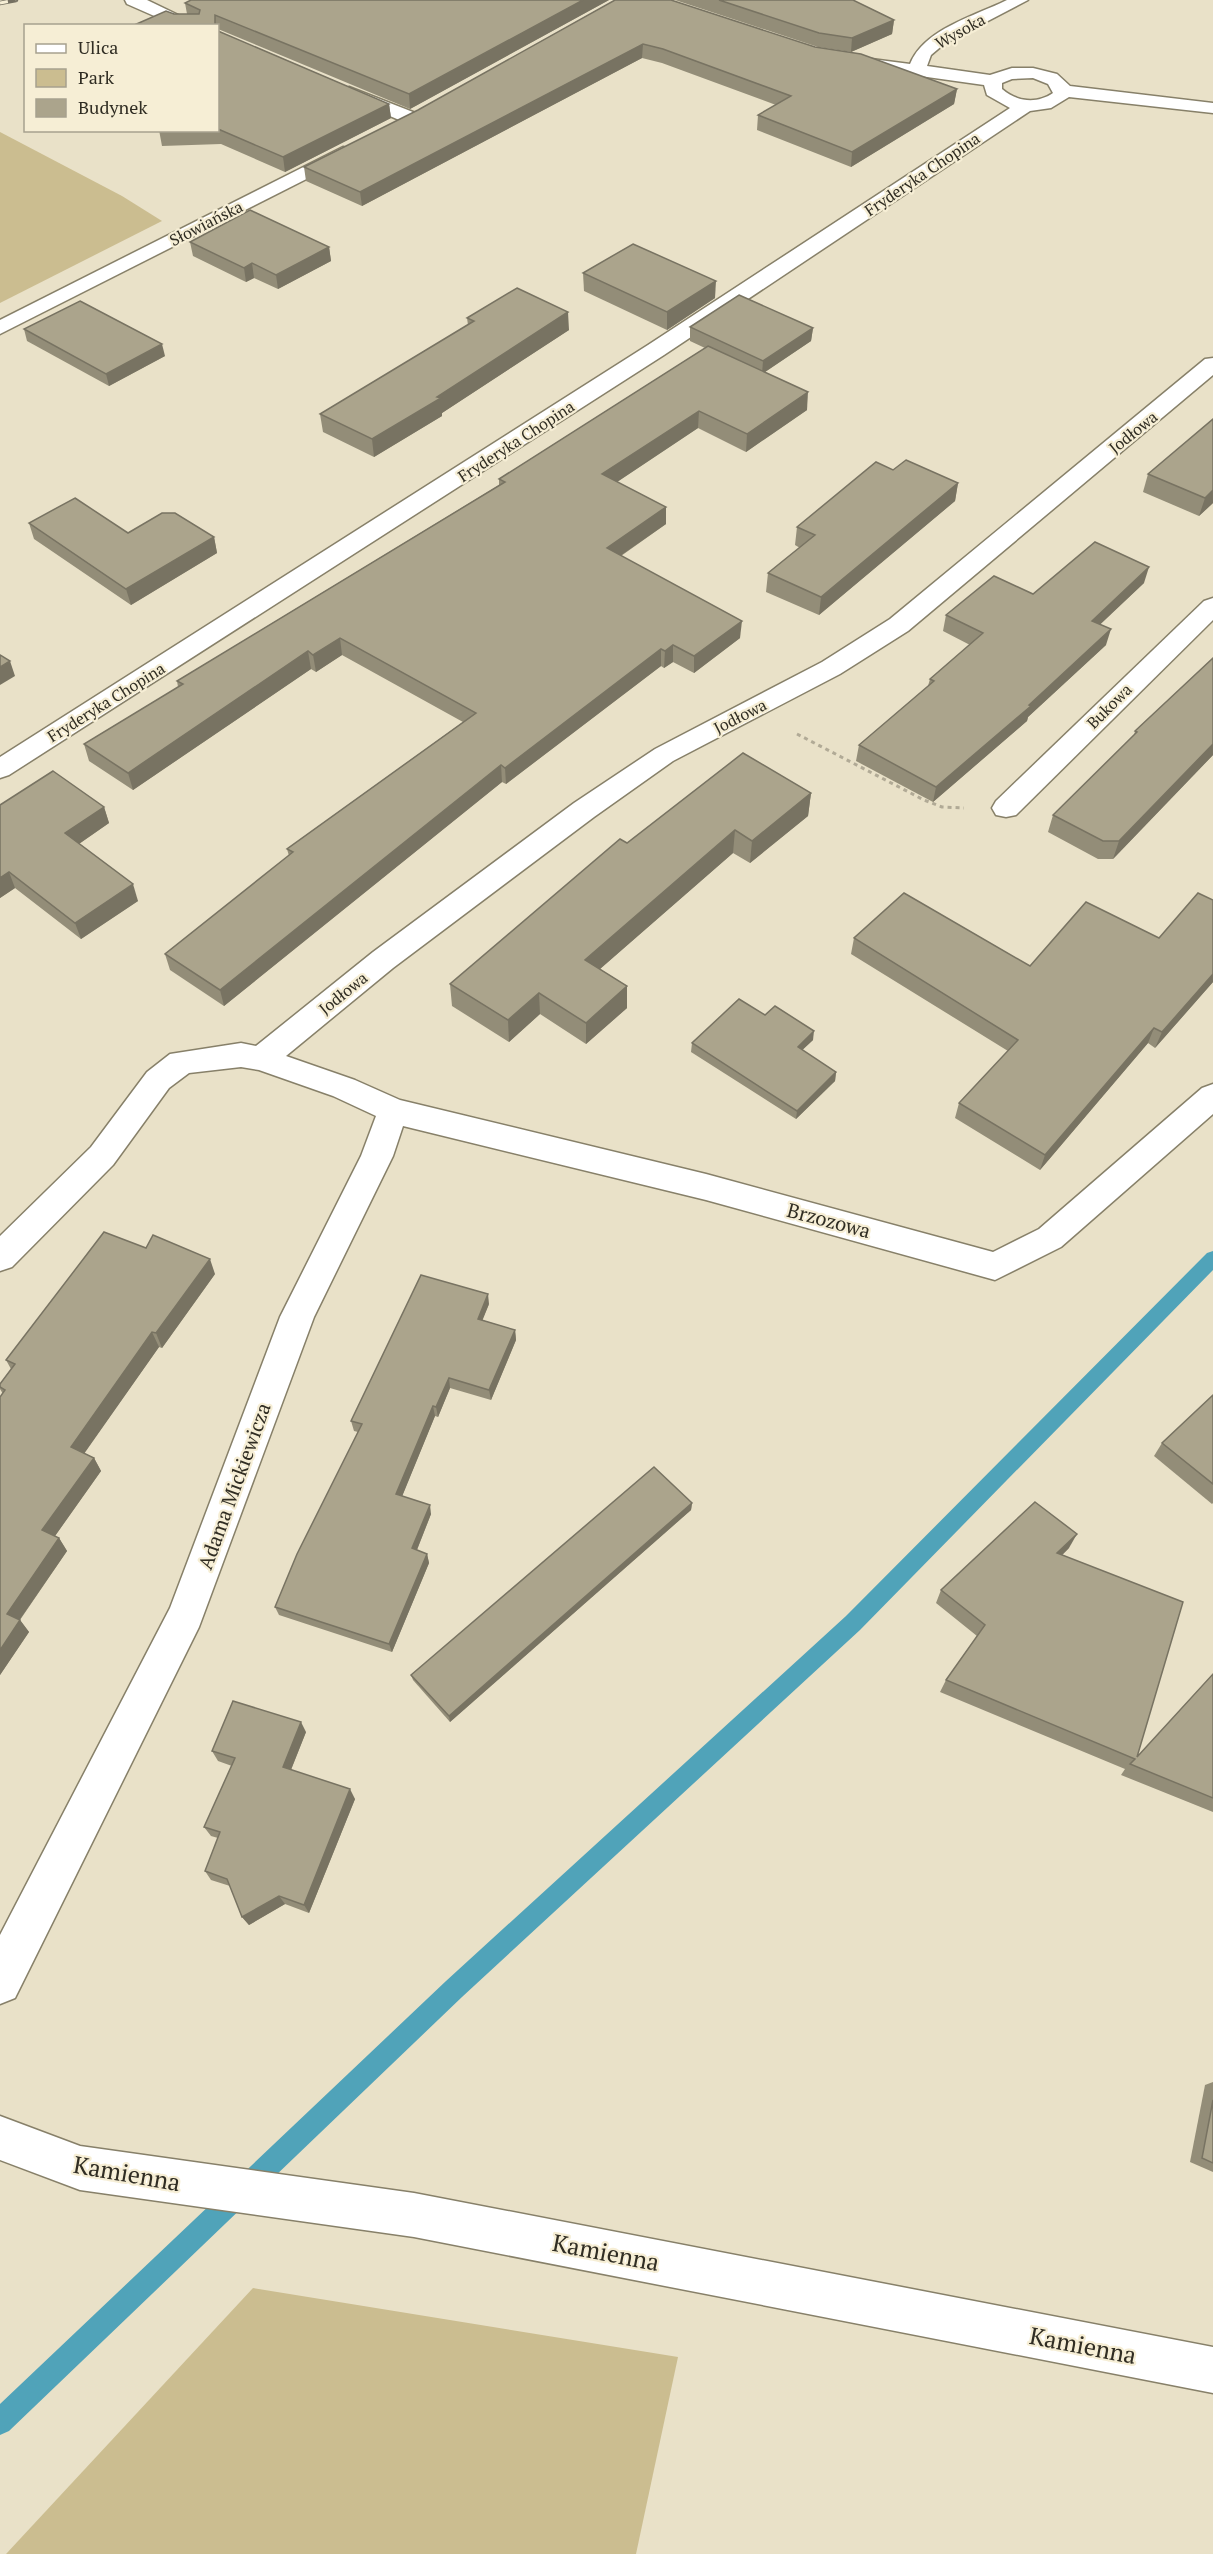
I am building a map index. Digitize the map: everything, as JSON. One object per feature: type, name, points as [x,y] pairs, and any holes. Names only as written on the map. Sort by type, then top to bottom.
[{"type":"street","points":[[133,0],[188,24]]},
{"type":"street","name":"Wysoka","points":[[993,81],[916,70],[923,53],[938,40],[1020,0]]},
{"type":"street","points":[[843,60],[916,70]]},
{"type":"street","points":[[1063,91],[1056,100],[1027,105],[998,96],[991,86],[993,81],[1009,74],[1033,73],[1054,80],[1063,91],[1213,108]]},
{"type":"street","points":[[336,86],[411,118]]},
{"type":"street","name":"Fryderyka Chopina","points":[[0,769],[646,357],[1027,105]]},
{"type":"street","points":[[390,129],[432,107]]},
{"type":"street","name":"Słowiańska","points":[[0,328],[359,145]]},
{"type":"street","name":"Jodłowa","points":[[261,1059],[383,960],[584,810],[663,755],[831,668],[899,625],[1213,364]]},
{"type":"street","name":"Bukowa","points":[[1006,808],[1213,606]]},
{"type":"street","points":[[0,1257],[102,1156],[158,1080],[181,1062],[241,1055],[261,1059],[344,1088],[393,1111]]},
{"type":"street","name":"Brzozowa","points":[[393,1111],[706,1187],[995,1266],[1050,1238],[1213,1096]]},
{"type":"street","name":"Adama Mickiewicza","points":[[0,1983],[7,1965],[186,1615],[297,1317],[377,1156],[393,1111]]},
{"type":"street","name":"Kamienna","points":[[0,2138],[80,2168],[414,2215],[1213,2370]]},
{"type":"path","points":[[756,708],[802,736],[942,807],[1006,808]]},
{"type":"green space","points":[[0,132],[122,196],[162,221],[0,303]]},
{"type":"green space","points":[[253,2288],[678,2357],[636,2554],[6,2554]]},
{"type":"building","points":[[191,0],[583,0],[409,94],[215,15],[215,24],[137,24],[166,11],[174,14],[199,14],[200,10],[185,3]]},
{"type":"building","points":[[615,0],[671,0],[815,47],[861,54],[957,89],[852,152],[758,115],[791,96],[663,49],[643,44],[360,192],[304,167],[418,110]]},
{"type":"building","points":[[719,0],[853,0],[894,20],[852,38],[819,33]]},
{"type":"building","points":[[219,31],[389,104],[283,157],[219,129]]},
{"type":"building","points":[[250,210],[329,247],[276,275],[252,263],[244,268],[190,242]]},
{"type":"building","points":[[633,244],[716,281],[667,312],[583,273]]},
{"type":"building","points":[[517,288],[568,312],[437,397],[441,398],[372,439],[320,414],[474,321],[467,318]]},
{"type":"building","points":[[739,295],[813,328],[763,361],[690,327]]},
{"type":"building","points":[[80,301],[162,344],[106,374],[24,329]]},
{"type":"building","points":[[708,346],[808,392],[747,434],[699,411],[602,474],[666,507],[607,548],[742,621],[694,656],[673,645],[665,651],[661,649],[505,768],[501,765],[220,990],[165,954],[293,852],[287,849],[476,713],[340,638],[313,655],[308,651],[128,773],[84,744],[183,684],[177,681],[505,482],[499,479]]},
{"type":"building","points":[[1213,419],[1213,490],[1205,498],[1148,474]]},
{"type":"building","points":[[906,460],[958,483],[821,597],[768,573],[815,535],[797,527],[876,462],[893,470]]},
{"type":"building","points":[[75,498],[128,533],[162,513],[175,513],[214,537],[126,589],[29,523]]},
{"type":"building","points":[[1095,542],[1149,567],[1092,621],[1111,629],[1029,705],[1031,706],[936,787],[859,745],[934,681],[930,679],[983,633],[946,615],[994,576],[1033,594]]},
{"type":"building","points":[[0,655],[10,661],[0,667]]},
{"type":"building","points":[[1213,658],[1213,744],[1119,841],[1103,841],[1053,815],[1137,732],[1135,731]]},
{"type":"building","points":[[743,753],[811,793],[752,841],[735,830],[585,960],[627,986],[586,1023],[539,993],[508,1020],[450,984],[620,839],[627,843]]},
{"type":"building","points":[[53,771],[104,807],[65,833],[133,884],[75,923],[9,872],[0,878],[0,805]]},
{"type":"building","points":[[904,893],[1030,966],[1086,902],[1159,938],[1198,893],[1213,900],[1213,974],[1162,1032],[1154,1028],[1045,1155],[959,1103],[1018,1040],[854,938]]},
{"type":"building","points":[[739,999],[765,1015],[775,1006],[814,1031],[798,1047],[836,1072],[797,1111],[692,1043]]},
{"type":"building","points":[[104,1232],[146,1248],[153,1235],[210,1259],[156,1333],[152,1332],[71,1447],[94,1458],[42,1530],[59,1538],[7,1614],[20,1620],[0,1650],[0,1397],[5,1390],[0,1387],[0,1384],[15,1364],[6,1360]]},
{"type":"building","points":[[421,1275],[488,1294],[478,1319],[515,1330],[489,1390],[449,1378],[436,1407],[433,1406],[396,1494],[430,1505],[412,1548],[427,1554],[389,1644],[275,1607],[297,1554],[362,1424],[351,1421]]},
{"type":"building","points":[[1213,1395],[1213,1484],[1162,1443]]},
{"type":"building","points":[[654,1467],[692,1503],[449,1716],[411,1675]]},
{"type":"building","points":[[1035,1502],[1077,1534],[1057,1553],[1183,1602],[1137,1757],[1213,1674],[1213,1798],[1130,1764],[1135,1759],[946,1680],[985,1625],[941,1590]]},
{"type":"building","points":[[233,1701],[301,1722],[283,1767],[350,1789],[304,1905],[279,1896],[242,1917],[227,1879],[205,1871],[220,1832],[204,1827],[235,1758],[212,1751]]},
{"type":"building","points":[[1213,2100],[1213,2163],[1202,2158]]},
{"type":"waterway","points":[[0,2422],[454,1989],[853,1623],[1213,1258]]},
{"type":"railway","points":[[0,3],[16,0]]}]
